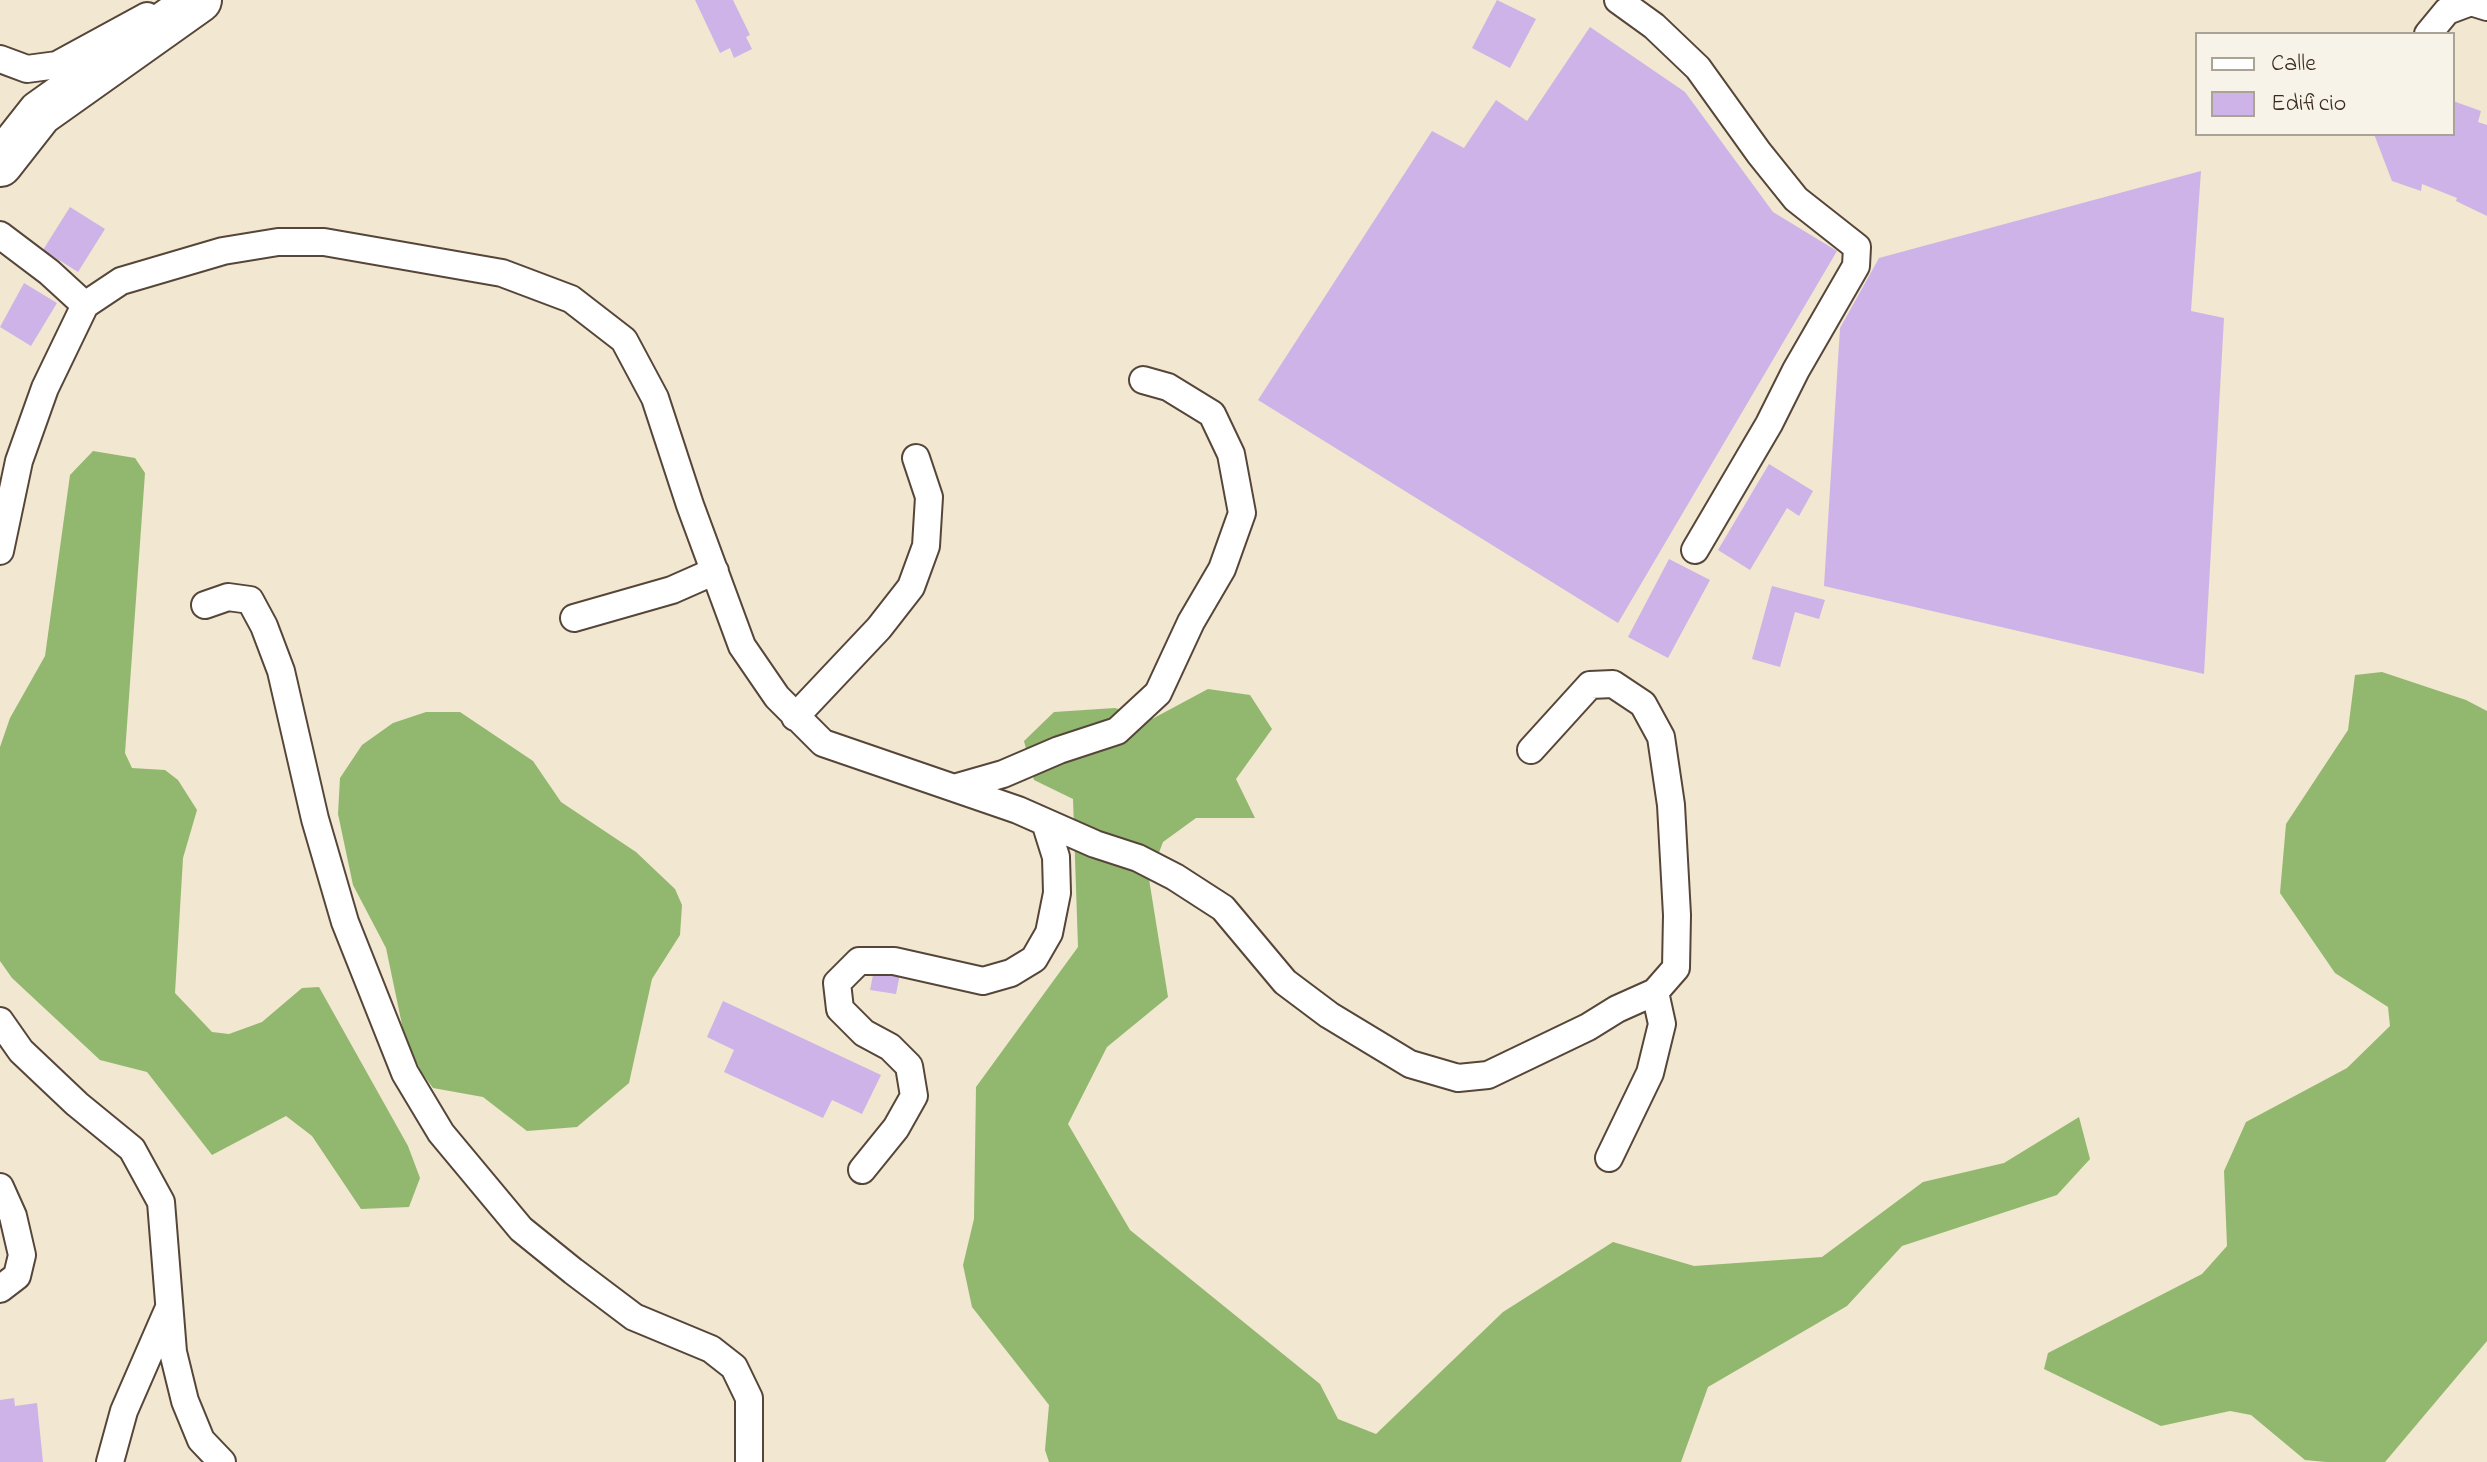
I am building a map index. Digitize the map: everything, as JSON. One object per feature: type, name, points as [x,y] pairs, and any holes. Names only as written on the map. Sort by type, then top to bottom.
[{"type":"street","points":[[0,164],[40,113],[199,0]]},
{"type":"lane","points":[[0,59],[27,69],[57,65],[179,0]]},
{"type":"lane","points":[[1618,0],[1654,26],[1698,68],[1796,199],[1857,247],[1856,266],[1695,550]]},
{"type":"lane","points":[[2430,32],[2447,11],[2471,2],[2487,7]]},
{"type":"lane","points":[[0,235],[49,272],[85,305]]},
{"type":"lane","points":[[0,551],[19,461],[45,388],[85,305],[121,281],[223,251],[278,242],[324,242],[502,273],[571,299],[624,340],[655,398],[742,646],[777,697],[823,743],[1045,822],[1095,844],[1138,858],[1175,877],[1223,908],[1285,982],[1329,1015],[1410,1064],[1458,1078],[1488,1075],[1655,992],[1676,968],[1677,915],[1671,805],[1661,737],[1643,704],[1613,684],[1590,685],[1531,750]]},
{"type":"lane","points":[[954,788],[1003,774],[1059,750],[1117,731],[1158,693],[1191,622],[1222,569],[1242,513],[1231,454],[1212,414],[1168,387],[1143,380]]},
{"type":"lane","points":[[795,717],[879,628],[911,587],[926,546],[929,497],[916,458]]},
{"type":"lane","points":[[574,618],[672,590],[715,571]]},
{"type":"lane","points":[[205,605],[228,597],[250,600],[264,626],[281,671],[315,819],[345,922],[405,1073],[441,1133],[521,1229],[573,1271],[634,1317],[711,1349],[734,1367],[749,1398],[749,1462]]},
{"type":"lane","points":[[862,1170],[896,1128],[914,1096],[909,1066],[890,1047],[864,1033],[840,1009],[837,983],[859,961],[894,961],[983,981],[1011,973],[1034,959],[1049,933],[1057,893],[1056,857],[1045,822]]},
{"type":"lane","points":[[1609,1158],[1650,1073],[1662,1024],[1655,992]]},
{"type":"lane","points":[[0,1021],[21,1051],[77,1104],[132,1149],[161,1202],[173,1352],[185,1401],[201,1440],[222,1462]]},
{"type":"lane","points":[[0,1187],[13,1216],[22,1255],[17,1276],[0,1289]]},
{"type":"lane","points":[[110,1462],[124,1411],[170,1307]]},
{"type":"green space","points":[[93,451],[135,458],[145,473],[125,753],[132,768],[165,770],[178,780],[197,810],[183,858],[175,993],[212,1032],[229,1034],[262,1022],[302,988],[319,987],[408,1146],[420,1178],[409,1207],[361,1209],[312,1136],[286,1116],[212,1155],[147,1072],[100,1060],[12,978],[0,961],[0,747],[10,718],[45,656],[70,475]]},
{"type":"green space","points":[[2382,672],[2466,700],[2487,711],[2487,1341],[2385,1462],[2326,1462],[2305,1460],[2251,1415],[2230,1411],[2161,1426],[2044,1369],[2048,1353],[2202,1274],[2227,1246],[2224,1171],[2246,1122],[2347,1068],[2390,1026],[2388,1007],[2335,973],[2280,893],[2286,824],[2348,730],[2355,675]]},
{"type":"green space","points":[[1208,689],[1250,695],[1272,729],[1236,779],[1255,818],[1196,818],[1163,842],[1149,879],[1168,997],[1107,1047],[1068,1124],[1130,1230],[1320,1384],[1338,1419],[1376,1434],[1503,1312],[1613,1242],[1694,1266],[1822,1257],[1923,1182],[2004,1163],[2079,1117],[2090,1159],[2057,1195],[1902,1246],[1847,1306],[1708,1387],[1681,1462],[1049,1462],[1045,1450],[1049,1405],[972,1307],[963,1265],[974,1219],[976,1087],[1078,947],[1073,799],[1034,780],[1024,741],[1054,712],[1115,708],[1152,719]]},
{"type":"green space","points":[[426,712],[460,712],[533,761],[561,802],[636,852],[675,889],[682,905],[680,935],[652,979],[629,1083],[577,1127],[527,1131],[483,1097],[433,1088],[405,1039],[386,948],[353,885],[338,814],[340,778],[362,745],[393,723]]},
{"type":"building","points":[[695,0],[733,0],[750,35],[746,37],[752,49],[734,58],[730,48],[720,53]]},
{"type":"building","points":[[1497,0],[1536,19],[1510,68],[1472,48]]},
{"type":"building","points":[[1590,27],[1685,92],[1773,212],[1837,251],[1618,623],[1258,400],[1432,131],[1464,148],[1496,100],[1527,121]]},
{"type":"building","points":[[2455,102],[2481,111],[2478,122],[2487,125],[2487,216],[2456,201],[2457,198],[2422,184],[2421,191],[2392,181],[2375,136],[2455,136]]},
{"type":"building","points":[[2201,171],[2191,311],[2224,318],[2204,674],[1824,586],[1840,328],[1879,258]]},
{"type":"building","points":[[70,207],[105,229],[78,272],[43,250]]},
{"type":"building","points":[[24,283],[57,303],[31,346],[0,327]]},
{"type":"building","points":[[1769,464],[1813,491],[1799,516],[1787,508],[1750,570],[1718,550]]},
{"type":"building","points":[[1669,559],[1710,580],[1668,658],[1628,637]]},
{"type":"building","points":[[1772,586],[1825,600],[1819,619],[1795,612],[1780,667],[1752,659]]},
{"type":"building","points":[[874,970],[900,974],[896,994],[870,990]]},
{"type":"building","points":[[723,1001],[881,1075],[862,1114],[832,1100],[823,1118],[724,1072],[734,1050],[707,1037]]},
{"type":"building","points":[[14,1398],[15,1406],[37,1403],[43,1462],[0,1462],[0,1400]]}]
